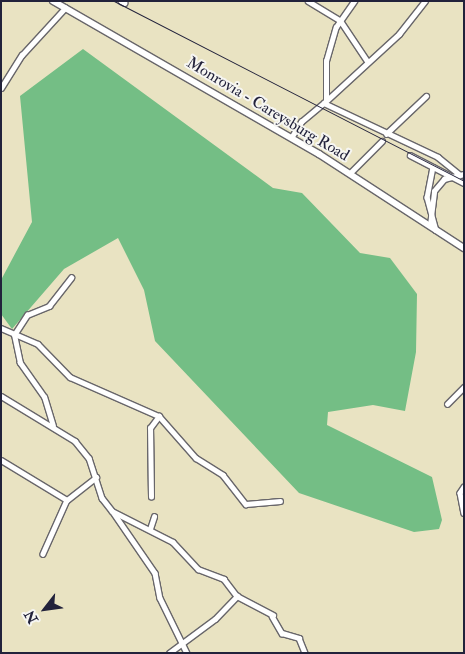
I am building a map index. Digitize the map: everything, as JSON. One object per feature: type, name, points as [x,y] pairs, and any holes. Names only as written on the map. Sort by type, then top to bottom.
[{"type":"main road","name":"Monrovia - Careysburg Road","points":[[53,1],[350,173],[464,248]]},
{"type":"street","points":[[308,1],[340,20],[368,62]]},
{"type":"street","points":[[324,103],[326,61],[340,20],[354,1]]},
{"type":"street","points":[[291,138],[301,122],[368,62],[425,1]]},
{"type":"street","points":[[1,88],[22,55],[65,8]]},
{"type":"street","points":[[386,134],[426,96]]},
{"type":"street","points":[[324,103],[438,157],[462,174]]},
{"type":"street","points":[[350,173],[382,141]]},
{"type":"street","points":[[410,154],[464,183]]},
{"type":"street","points":[[433,167],[427,197],[436,230]]},
{"type":"street","points":[[430,225],[433,214],[433,194],[444,179],[462,174]]},
{"type":"street","points":[[50,422],[44,397],[20,363],[14,335],[27,315],[49,306],[71,278]]},
{"type":"street","points":[[1,328],[38,344],[70,377],[159,416],[196,458],[223,476],[246,504],[280,501]]},
{"type":"street","points":[[447,404],[464,387]]},
{"type":"street","points":[[1,396],[50,422],[83,449],[112,511],[156,573],[160,598],[187,653]]},
{"type":"street","points":[[151,497],[150,428],[159,416]]},
{"type":"street","points":[[1,460],[67,500]]},
{"type":"street","points":[[43,554],[67,500],[96,477]]},
{"type":"street","points":[[464,487],[460,494],[464,513]]},
{"type":"street","points":[[112,511],[173,542],[198,568],[224,579],[237,596],[272,616],[282,633],[299,638],[306,653]]},
{"type":"street","points":[[150,529],[154,517]]},
{"type":"street","points":[[170,653],[215,619],[237,596]]},
{"type":"green space","points":[[83,49],[273,188],[302,193],[360,253],[390,258],[417,294],[416,352],[405,411],[373,405],[328,412],[327,425],[432,477],[442,520],[439,529],[414,532],[299,493],[155,341],[144,290],[118,238],[64,269],[12,329],[1,314],[1,280],[32,222],[20,96]]},
{"type":"railway","points":[[114,1],[464,181]]}]
